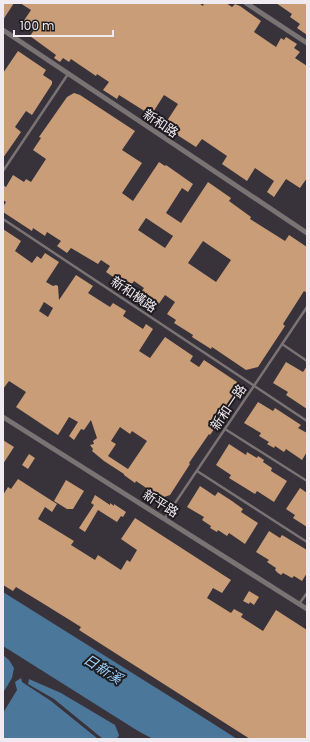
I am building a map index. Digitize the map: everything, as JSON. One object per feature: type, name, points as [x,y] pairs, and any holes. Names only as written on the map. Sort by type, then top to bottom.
[{"type":"street","points":[[246,3],[307,43]]},
{"type":"street","name":"新和路","points":[[3,30],[307,233]]},
{"type":"street","name":"新平路","points":[[3,417],[307,609]]},
{"type":"lane","points":[[3,171],[68,74]]},
{"type":"lane","name":"新和橫路","points":[[3,219],[307,421]]},
{"type":"lane","name":"新和一路","points":[[165,519],[307,306]]},
{"type":"lane","points":[[282,344],[307,361]]},
{"type":"lane","points":[[225,429],[307,481]]},
{"type":"lane","points":[[197,471],[307,542]]},
{"type":"lane","points":[[300,604],[307,594]]},
{"type":"water","name":"日新溪","points":[[3,592],[237,739],[153,739],[138,731],[3,646]]},
{"type":"water","points":[[3,655],[9,660],[14,668],[12,678],[3,693]]},
{"type":"water","points":[[21,678],[22,682],[51,701],[98,739],[3,739],[3,713],[17,690],[15,682]]},
{"type":"water","points":[[29,679],[61,693],[115,725],[119,735],[117,739],[103,739],[54,699],[28,684]]},
{"type":"building","points":[[3,3],[14,3],[3,20]]},
{"type":"building","points":[[20,3],[199,3],[203,6],[204,3],[226,3],[232,7],[235,4],[240,6],[261,21],[254,32],[276,47],[281,38],[284,40],[286,37],[297,44],[294,48],[300,52],[295,58],[307,66],[307,178],[300,188],[286,179],[274,197],[267,192],[274,181],[255,168],[247,181],[222,164],[227,156],[202,139],[196,147],[171,131],[172,128],[165,124],[178,104],[164,95],[150,117],[145,114],[146,112],[119,95],[117,99],[103,90],[109,82],[97,74],[96,76],[71,59],[69,62],[63,58],[60,62],[54,58],[56,55],[30,36],[35,29],[23,22],[31,10]]},
{"type":"building","points":[[276,3],[307,3],[307,35],[297,28],[300,24],[290,17],[292,14]]},
{"type":"building","points":[[18,51],[46,70],[43,75],[52,81],[52,84],[32,115],[26,111],[15,127],[21,132],[3,158],[3,73]]},
{"type":"building","points":[[74,93],[80,95],[135,131],[122,150],[142,163],[122,193],[133,201],[159,162],[165,166],[166,165],[193,184],[188,192],[182,188],[166,213],[181,223],[208,182],[231,198],[229,201],[251,217],[250,219],[285,241],[289,235],[307,247],[307,293],[304,291],[283,324],[285,326],[258,367],[246,370],[212,347],[211,349],[192,337],[193,335],[174,323],[176,320],[167,314],[175,302],[165,295],[158,305],[151,300],[153,298],[142,291],[144,288],[134,281],[129,288],[106,272],[110,266],[101,260],[98,264],[71,248],[67,253],[57,246],[61,241],[47,232],[45,236],[33,228],[32,231],[3,212],[3,207],[6,202],[3,200],[3,185],[6,187],[13,175],[24,182],[26,179],[31,182],[46,159],[33,150],[41,138],[39,137],[67,97]],"holes":[[[146,218],[173,236],[165,248],[138,230]],[[203,241],[231,260],[216,282],[188,263]]]},
{"type":"building","points":[[3,229],[21,241],[15,251],[32,263],[37,256],[41,259],[45,253],[59,262],[46,282],[53,286],[58,286],[59,300],[76,275],[93,286],[88,293],[110,307],[113,303],[126,311],[123,316],[143,329],[146,324],[153,329],[139,351],[150,358],[165,337],[193,356],[190,361],[199,367],[204,360],[237,382],[240,391],[189,463],[190,464],[170,495],[161,498],[136,481],[135,483],[92,451],[93,449],[90,445],[94,444],[93,441],[97,438],[91,420],[84,430],[81,429],[74,440],[69,436],[78,422],[69,417],[58,435],[16,407],[26,392],[9,381],[3,389]],"holes":[[[44,302],[53,308],[48,317],[39,311]],[[120,427],[130,434],[132,431],[147,441],[128,469],[108,456],[116,444],[111,441]]]},
{"type":"building","points":[[286,362],[303,372],[307,366],[307,409],[286,395],[288,392],[273,383]]},
{"type":"building","points":[[258,402],[273,411],[275,408],[301,425],[298,428],[307,433],[307,452],[302,460],[286,449],[284,452],[275,446],[274,448],[267,444],[269,442],[259,436],[261,433],[244,423]]},
{"type":"building","points":[[3,440],[14,447],[3,464]]},
{"type":"building","points":[[229,444],[246,455],[247,452],[257,458],[258,456],[264,460],[263,462],[272,468],[271,471],[287,481],[274,502],[257,491],[255,494],[229,478],[231,475],[216,465]]},
{"type":"building","points":[[29,454],[35,458],[28,469],[22,465]]},
{"type":"building","points":[[18,479],[57,504],[52,512],[45,507],[38,519],[74,541],[71,545],[95,560],[98,555],[121,570],[127,560],[130,562],[137,550],[121,539],[135,518],[231,580],[222,593],[213,588],[207,598],[231,613],[234,609],[243,614],[241,617],[263,631],[276,610],[307,630],[307,739],[250,739],[79,630],[81,627],[16,587],[13,591],[3,585],[3,495],[8,487],[11,489]]},
{"type":"building","points":[[66,480],[84,491],[73,509],[67,509],[54,501]]},
{"type":"building","points":[[200,486],[215,496],[218,492],[243,509],[241,512],[258,523],[245,544],[229,533],[227,536],[218,530],[217,532],[210,528],[211,526],[202,520],[204,517],[187,507]]},
{"type":"building","points":[[300,488],[307,493],[307,527],[293,518],[295,515],[286,509]]},
{"type":"building","points":[[95,495],[110,505],[110,503],[114,506],[114,504],[126,512],[117,522],[98,510],[85,532],[79,528],[94,505],[91,503]]},
{"type":"building","points":[[269,531],[280,538],[282,535],[307,550],[307,573],[302,581],[294,576],[292,578],[283,573],[281,575],[275,570],[276,568],[267,562],[269,560],[256,552]]},
{"type":"building","points":[[249,591],[259,597],[254,605],[250,602],[249,604],[243,601]]}]
